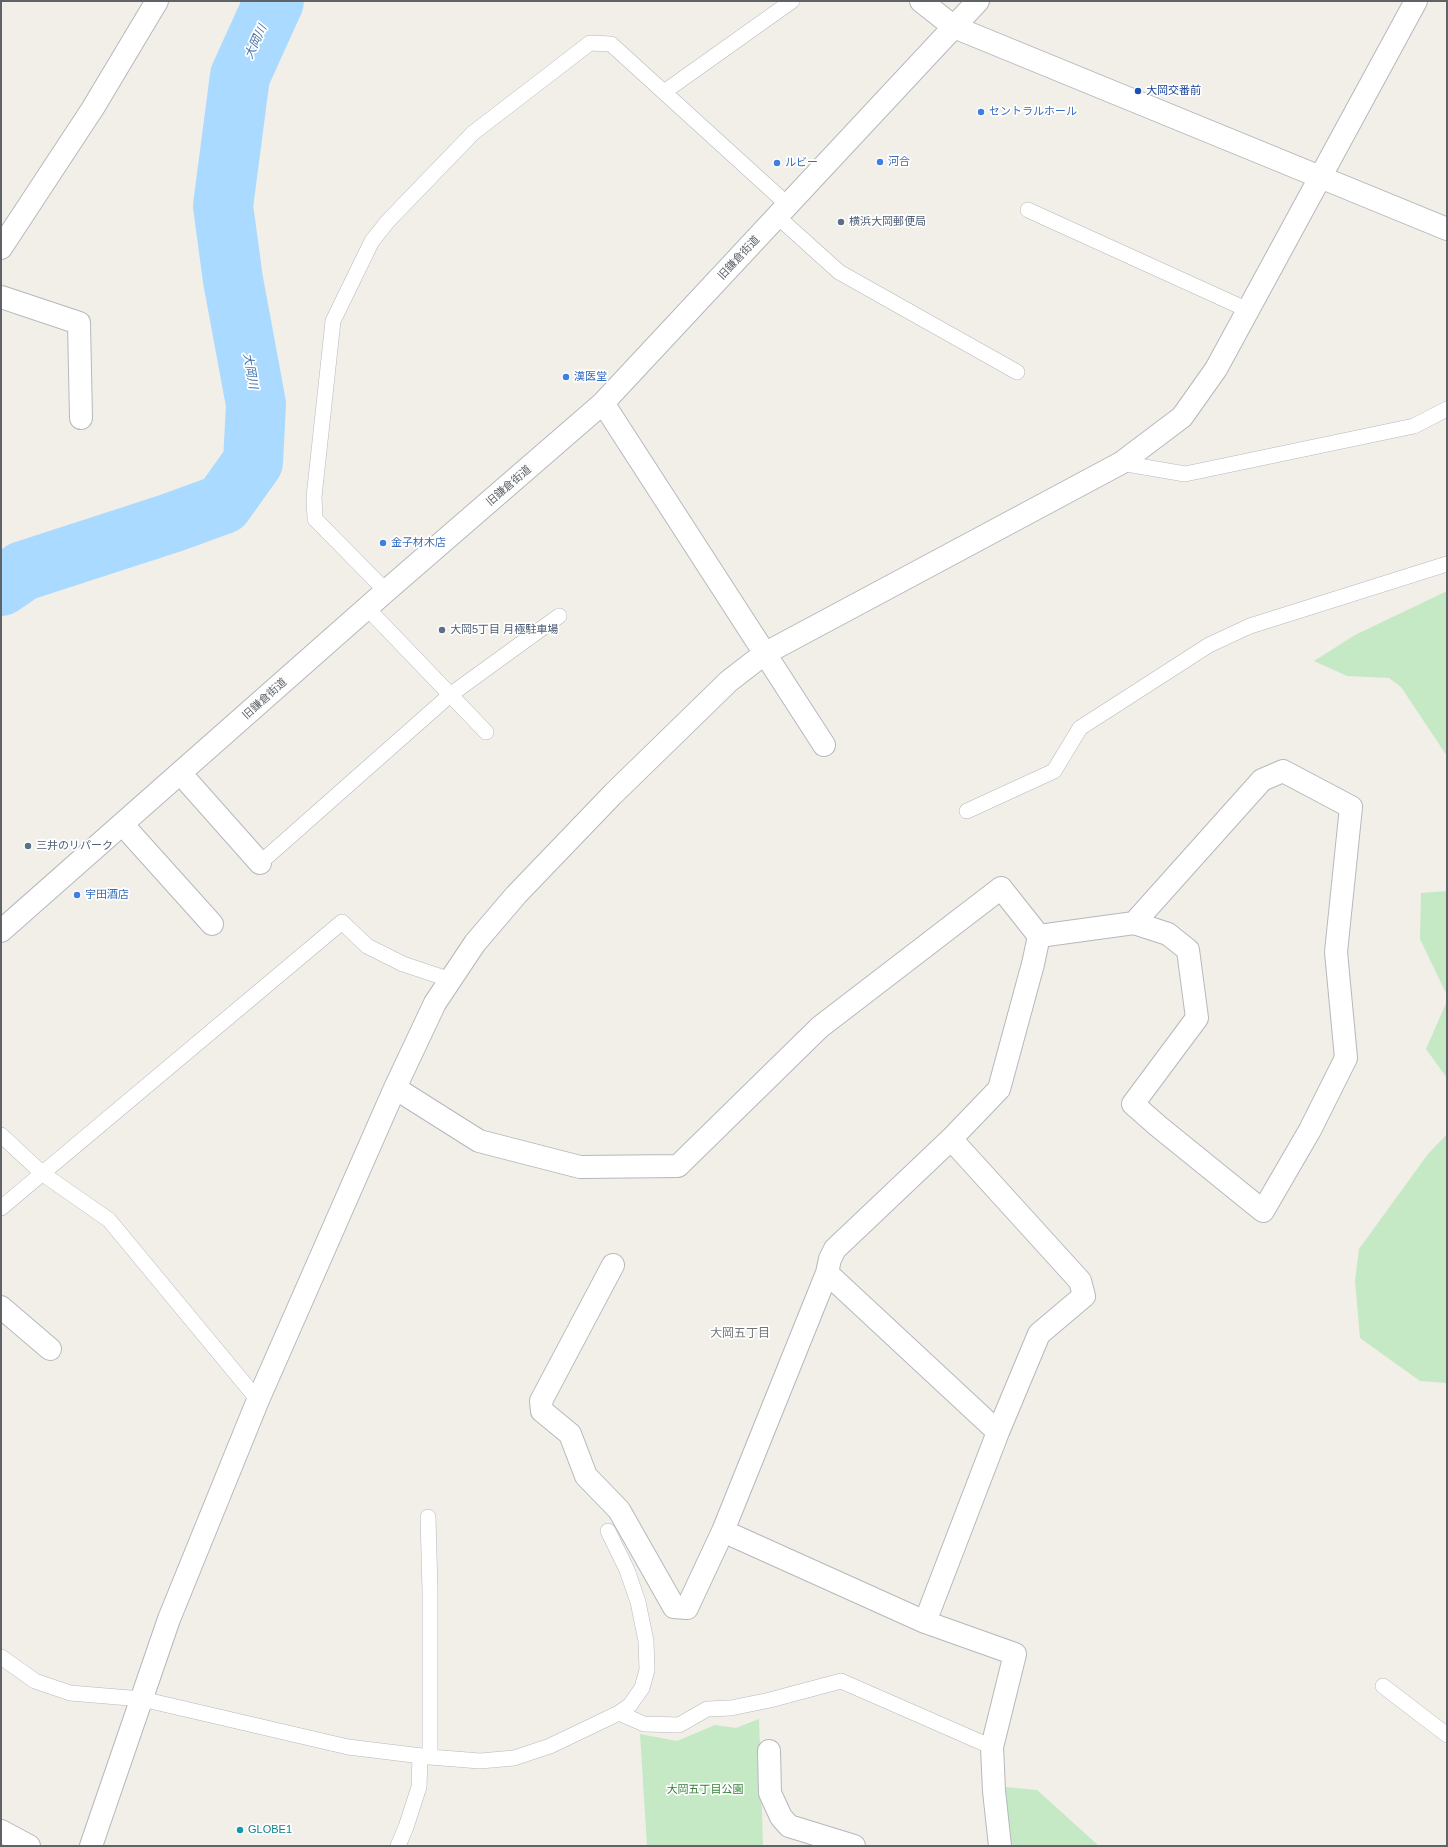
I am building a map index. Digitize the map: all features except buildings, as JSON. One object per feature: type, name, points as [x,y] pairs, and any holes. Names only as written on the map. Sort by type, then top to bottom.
[{"type":"street","points":[[1,248],[93,108],[157,1]]},
{"type":"street","points":[[921,1],[954,27],[1447,229]]},
{"type":"street","name":"旧鎌倉街道","points":[[1,931],[181,774],[386,591],[603,403],[978,1]]},
{"type":"street","points":[[91,1846],[170,1619],[258,1400],[395,1088],[434,1003],[475,943],[516,896],[613,794],[729,681],[764,654],[1121,463],[1182,417],[1216,369],[1416,1]]},
{"type":"street","points":[[1,297],[79,323],[81,418]]},
{"type":"street","points":[[603,403],[824,746]]},
{"type":"street","points":[[1039,936],[1134,923],[1168,934],[1188,950],[1197,1018],[1133,1104],[1263,1211],[1310,1130],[1346,1058],[1336,952],[1351,807],[1283,772],[1262,780],[1134,923]]},
{"type":"street","points":[[181,774],[260,863]]},
{"type":"street","points":[[123,825],[212,924]]},
{"type":"street","points":[[395,1088],[478,1141],[580,1167],[678,1166],[820,1027],[1000,888],[1039,936]]},
{"type":"street","points":[[613,1265],[542,1401],[542,1411],[570,1434],[586,1476],[619,1510],[674,1607],[687,1608],[723,1532],[827,1273],[830,1259],[835,1249],[951,1139],[999,1089],[1033,964],[1039,936]]},
{"type":"street","points":[[925,1622],[998,1432],[1039,1334],[1084,1296],[1080,1281],[951,1139]]},
{"type":"street","points":[[827,1273],[998,1432]]},
{"type":"street","points":[[1,1307],[50,1349]]},
{"type":"street","points":[[723,1532],[925,1622],[1016,1654],[992,1747],[994,1790],[1000,1846]]},
{"type":"street","points":[[769,1751],[770,1793],[781,1817],[789,1826],[854,1846]]},
{"type":"street","points":[[1,1831],[29,1846]]},
{"type":"lane","points":[[664,92],[792,1]]},
{"type":"lane","points":[[386,591],[315,519],[314,497],[333,322],[372,241],[388,221],[473,133],[590,43],[611,44],[664,92],[783,211],[839,272],[1017,372]]},
{"type":"lane","points":[[1028,210],[1248,310]]},
{"type":"lane","points":[[1121,463],[1184,474],[1414,426],[1447,409]]},
{"type":"lane","points":[[966,811],[1054,772],[1080,728],[1209,645],[1250,626],[1447,564]]},
{"type":"lane","points":[[367,608],[486,732]]},
{"type":"lane","points":[[260,863],[450,694],[559,616]]},
{"type":"lane","points":[[1,1208],[342,922],[368,946],[403,964],[451,980]]},
{"type":"lane","points":[[1,1135],[43,1174],[109,1220],[258,1400]]},
{"type":"lane","points":[[398,1846],[419,1787],[425,1756],[430,1590],[428,1517]]},
{"type":"lane","points":[[1,1658],[35,1681],[70,1693],[142,1699],[348,1747],[480,1761],[514,1758],[550,1746],[618,1713],[630,1705],[642,1688],[647,1670],[646,1641],[638,1602],[627,1570],[608,1531]]},
{"type":"lane","points":[[618,1713],[644,1724],[679,1725],[707,1709],[731,1708],[770,1700],[841,1681],[992,1747]]},
{"type":"lane","points":[[1383,1686],[1447,1735]]},
{"type":"green space","points":[[1447,591],[1447,756],[1401,687],[1389,678],[1347,676],[1314,661],[1355,635]]},
{"type":"green space","points":[[1447,891],[1447,991],[1445,991],[1420,939],[1421,893]]},
{"type":"green space","points":[[1447,1001],[1447,1078],[1426,1049]]},
{"type":"green space","points":[[1447,1134],[1447,1383],[1420,1381],[1360,1338],[1355,1281],[1359,1249],[1428,1154]]},
{"type":"green space","name":"大岡五丁目公園","points":[[759,1719],[763,1846],[647,1846],[640,1734],[677,1741],[715,1725],[736,1728]]},
{"type":"green space","points":[[1005,1787],[1037,1790],[1099,1846],[1014,1846],[1011,1844]]},
{"type":"waterway","name":"大岡川","points":[[1,586],[23,571],[171,523],[223,504],[253,462],[256,404],[233,280],[223,206],[240,76],[274,1]]},
{"type":"place","name":"大岡交番前","points":[[1138,91]]},
{"type":"place","name":"セントラルホール","points":[[981,112]]},
{"type":"place","name":"河合","points":[[880,162]]},
{"type":"place","name":"ルビー","points":[[777,163]]},
{"type":"place","name":"横浜大岡郵便局","points":[[841,222]]},
{"type":"place","name":"漢医堂","points":[[566,377]]},
{"type":"place","name":"金子材木店","points":[[383,543]]},
{"type":"place","name":"大岡5丁目 月極駐車場","points":[[442,630]]},
{"type":"place","name":"三井のリパーク","points":[[28,846]]},
{"type":"place","name":"宇田酒店","points":[[77,895]]},
{"type":"place","name":"GLOBE1","points":[[240,1830]]},
{"type":"district","name":"大岡五丁目","points":[[740,1334]]}]
